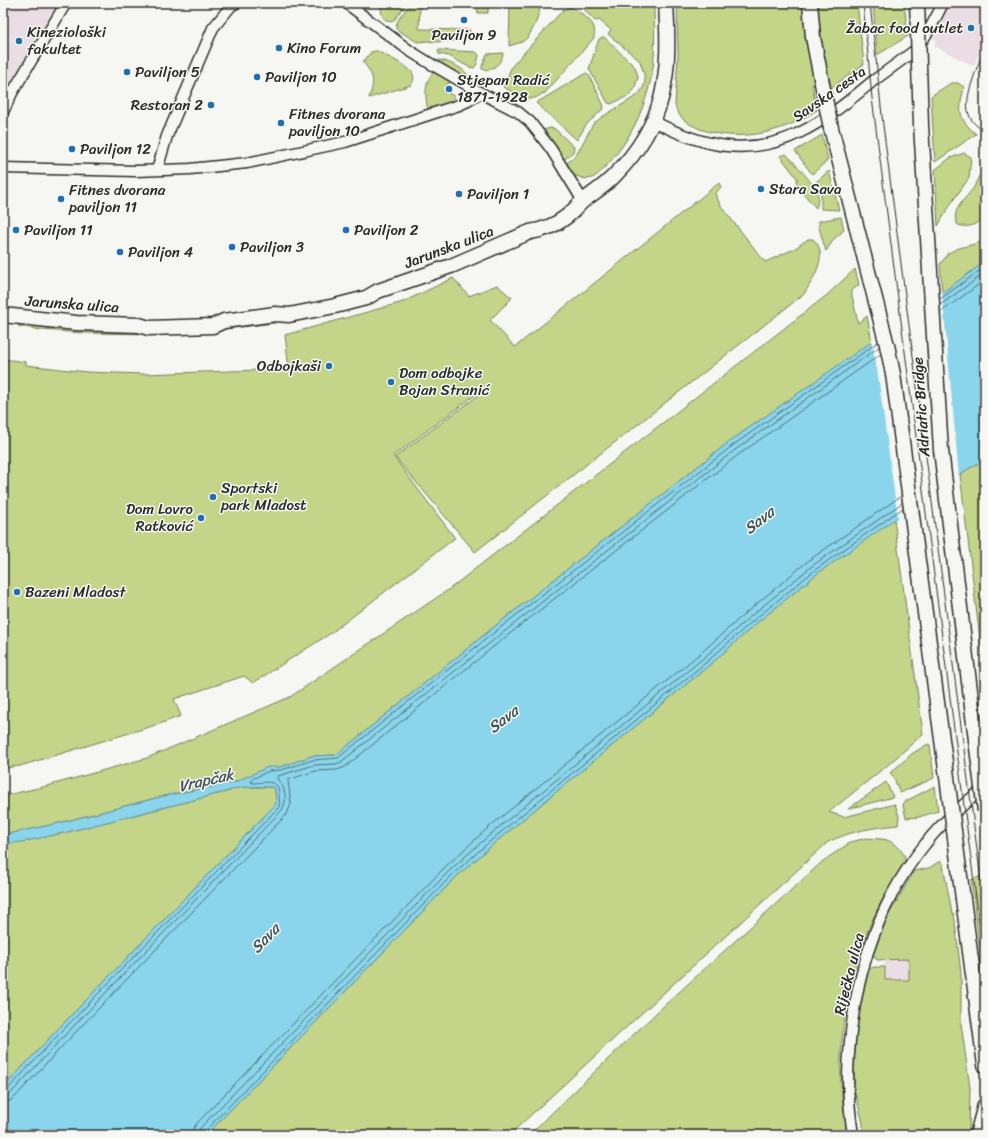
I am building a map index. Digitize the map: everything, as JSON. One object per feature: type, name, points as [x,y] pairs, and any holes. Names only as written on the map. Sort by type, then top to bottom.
[{"type":"main road","name":"Jarunska ulica","points":[[3,315],[76,323],[139,325],[148,322],[213,319],[224,321],[275,314],[288,309],[324,302],[364,291],[378,291],[451,266],[530,232],[543,230],[562,220],[583,201],[609,181],[628,161],[646,136],[654,121],[665,86],[668,37],[666,3]]},
{"type":"main road","name":"Adriatic Bridge","points":[[810,3],[814,37],[831,128],[887,345],[893,374],[985,1065]]},
{"type":"main road","name":"Adriatic Bridge","points":[[917,3],[921,125],[941,450],[968,684],[985,811]]},
{"type":"main road","points":[[977,1135],[985,1105]]},
{"type":"street","points":[[3,112],[12,93],[66,3]]},
{"type":"street","points":[[157,170],[167,136],[213,28],[231,6],[236,3]]},
{"type":"street","points":[[346,3],[410,51],[481,93],[518,112],[530,122],[551,149],[583,201]]},
{"type":"street","name":"Savska cesta","points":[[654,121],[684,135],[722,146],[749,147],[768,144],[798,133],[824,118],[915,50],[925,39],[943,3]]},
{"type":"street","points":[[3,168],[136,171],[190,169],[247,163],[345,142],[458,105],[481,93]]},
{"type":"street","name":"Riječka ulica","points":[[853,1135],[848,1076],[851,1034],[856,996],[876,929],[901,880],[925,844],[946,822],[985,787]]},
{"type":"shaded area","name":"Kineziološki fakultet","points":[[3,3],[46,3],[46,6],[55,9],[3,95]]},
{"type":"shaded area","points":[[949,3],[985,3],[985,38],[974,66],[934,46],[936,40],[933,37]]},
{"type":"shaded area","points":[[885,959],[909,959],[909,980],[885,980]]},
{"type":"green space","points":[[407,3],[391,22],[383,18],[382,13],[381,4]]},
{"type":"green space","points":[[411,3],[488,3],[488,13],[478,13],[477,7],[420,6],[419,29],[470,30],[466,40],[417,42],[396,29],[397,22]]},
{"type":"green space","points":[[510,3],[548,3],[540,9],[535,25],[528,37],[522,42],[509,46]]},
{"type":"green space","points":[[581,3],[654,3],[654,47],[652,74],[641,112],[629,135],[615,156],[603,170],[590,179],[577,176],[574,177],[566,164],[577,154],[593,124],[638,95],[645,82],[640,61],[608,34],[611,30],[599,20],[595,21],[580,5]]},
{"type":"green space","points":[[677,3],[804,3],[814,85],[812,85],[817,110],[790,125],[776,130],[746,135],[715,133],[700,129],[684,120],[678,114],[675,105],[678,55]]},
{"type":"green space","points":[[817,3],[857,3],[864,64],[831,88],[823,53]]},
{"type":"green space","points":[[873,3],[904,3],[908,36],[877,55]]},
{"type":"green space","points":[[570,7],[581,13],[591,22],[594,29],[594,38],[544,94],[543,93],[532,99],[527,99],[503,87],[512,66],[563,10]]},
{"type":"green space","points":[[604,37],[635,67],[638,77],[634,90],[628,96],[611,104],[608,103],[589,69],[599,39]]},
{"type":"green space","points":[[375,51],[395,60],[411,71],[414,78],[411,85],[369,98],[373,82],[369,71],[363,62],[371,52]]},
{"type":"green space","points":[[438,51],[476,52],[479,55],[477,64],[474,68],[469,67],[449,56],[439,54]]},
{"type":"green space","points":[[503,53],[501,60],[496,66],[486,70],[482,69],[487,54]]},
{"type":"green space","points":[[439,60],[461,69],[467,74],[468,79],[437,62]]},
{"type":"green space","points":[[434,71],[453,82],[447,84],[447,92],[455,97],[449,103],[428,110],[426,90],[428,80]]},
{"type":"green space","points":[[586,73],[589,75],[604,108],[586,125],[577,140],[536,103]]},
{"type":"green space","points":[[951,83],[958,83],[964,87],[961,102],[961,113],[965,123],[976,134],[935,162],[931,96]]},
{"type":"green space","points":[[551,128],[555,129],[574,147],[573,152],[565,159],[562,159],[543,130]]},
{"type":"green space","points":[[822,135],[828,160],[812,174],[795,151]]},
{"type":"green space","points":[[964,153],[971,157],[969,178],[952,202],[938,226],[935,170],[950,158]]},
{"type":"green space","points":[[786,154],[815,188],[818,196],[816,208],[797,186],[797,178],[780,156]]},
{"type":"green space","points":[[985,161],[985,217],[970,226],[958,225],[956,219],[957,209],[975,185]]},
{"type":"green space","points":[[829,171],[839,210],[821,209],[821,188],[816,182]]},
{"type":"green space","name":"Sportski park Mladost","points":[[719,183],[721,187],[715,194],[721,206],[765,262],[794,249],[808,239],[813,239],[818,245],[820,259],[818,266],[812,281],[804,294],[475,552],[395,457],[487,389],[486,387],[393,456],[455,538],[331,633],[253,683],[244,676],[174,699],[181,716],[20,766],[3,768],[3,359],[26,362],[26,365],[87,372],[144,374],[289,369],[285,335],[403,302],[453,278],[469,296],[497,285],[512,298],[490,320],[515,347]]},
{"type":"green space","points":[[841,217],[844,230],[834,239],[826,251],[819,228],[819,221]]},
{"type":"green space","points":[[985,241],[985,262],[942,293],[940,264],[947,254],[956,249]]},
{"type":"green space","points":[[855,269],[859,285],[851,291],[858,323],[867,316],[872,342],[729,442],[494,627],[336,755],[312,756],[280,767],[268,768],[235,782],[164,796],[3,836],[3,796],[47,786],[147,758],[290,697],[448,590],[827,295]]},
{"type":"green space","points":[[279,320],[275,323],[188,332]]},
{"type":"green space","points":[[21,324],[80,330],[143,332],[149,334],[84,333],[41,330],[18,326]]},
{"type":"green space","points":[[985,459],[985,681],[960,474]]},
{"type":"green space","points":[[894,519],[923,734],[889,764],[829,812],[844,817],[895,804],[899,816],[898,825],[854,832],[828,842],[509,1135],[206,1135],[456,877],[498,840],[713,662],[758,622],[818,573]]},
{"type":"green space","points":[[928,744],[930,745],[934,778],[900,793],[893,776],[890,773],[913,753]]},
{"type":"green space","points":[[886,782],[893,797],[848,809]]},
{"type":"green space","points":[[935,786],[938,811],[919,817],[906,818],[903,805],[904,802]]},
{"type":"green space","points":[[273,787],[275,789],[276,804],[59,1028],[3,1088],[3,844],[59,834],[229,791],[235,788]]},
{"type":"green space","points":[[866,838],[889,841],[904,855],[905,862],[883,898],[865,938],[854,973],[846,1008],[843,1027],[841,1088],[847,1135],[529,1135],[655,1014],[823,861],[851,842]]},
{"type":"green space","points":[[940,861],[943,865],[952,913],[954,914],[961,973],[961,1023],[970,1088],[969,1135],[863,1135],[863,1123],[854,1089],[856,1026],[862,992],[868,971],[871,968],[885,967],[885,980],[909,980],[909,959],[877,960],[873,954],[888,916],[914,871],[929,868]]},
{"type":"green space","points":[[984,875],[985,880],[985,991],[971,880]]},
{"type":"water","name":"Sava","points":[[985,262],[985,459],[960,474],[818,573],[498,840],[456,877],[206,1135],[3,1135],[3,1088],[59,1028],[276,804],[275,789],[273,787],[251,787],[234,789],[59,834],[22,842],[3,844],[3,836],[164,796],[235,782],[268,767],[280,767],[312,756],[336,755],[494,627],[729,442]]},
{"type":"pier","points":[[942,291],[959,477],[898,519],[878,375],[871,339]]},
{"type":"tram line","points":[[863,3],[872,98],[985,967]]},
{"type":"tram line","points":[[870,3],[883,125],[985,911]]},
{"type":"tram line","points":[[985,46],[971,84],[968,99],[969,114],[972,120],[977,126],[985,131]]},
{"type":"place","name":"Paviljon 9","points":[[464,20]]},
{"type":"place","name":"Žabac food outlet","points":[[971,28]]},
{"type":"place","name":"Kineziološki fakultet","points":[[19,41]]},
{"type":"place","name":"Kino Forum","points":[[279,48]]},
{"type":"place","name":"Paviljon 5","points":[[127,72]]},
{"type":"place","name":"Paviljon 10","points":[[257,77]]},
{"type":"place","name":"Stjepan Radić 1871-1928","points":[[449,89]]},
{"type":"place","name":"Restoran 2","points":[[211,105]]},
{"type":"place","name":"Fitnes dvorana paviljon 10","points":[[281,123]]},
{"type":"place","name":"Paviljon 12","points":[[72,149]]},
{"type":"place","name":"Stara Sava","points":[[761,189]]},
{"type":"place","name":"Paviljon 1","points":[[459,194]]},
{"type":"place","name":"Fitnes dvorana paviljon 11","points":[[61,199]]},
{"type":"place","name":"Paviljon 11","points":[[16,230]]},
{"type":"place","name":"Paviljon 2","points":[[346,230]]},
{"type":"place","name":"Paviljon 3","points":[[232,247]]},
{"type":"place","name":"Paviljon 4","points":[[120,252]]},
{"type":"place","name":"Odbojkaši","points":[[329,366]]},
{"type":"place","name":"Dom odbojke Bojan Stranić","points":[[391,382]]},
{"type":"place","name":"Sportski park Mladost","points":[[213,497]]},
{"type":"place","name":"Dom Lovro Ratković","points":[[201,518]]},
{"type":"place","name":"Bazeni Mladost","points":[[17,592]]},
{"type":"water label","name":"Vrapčak","points":[[206,780]]}]
